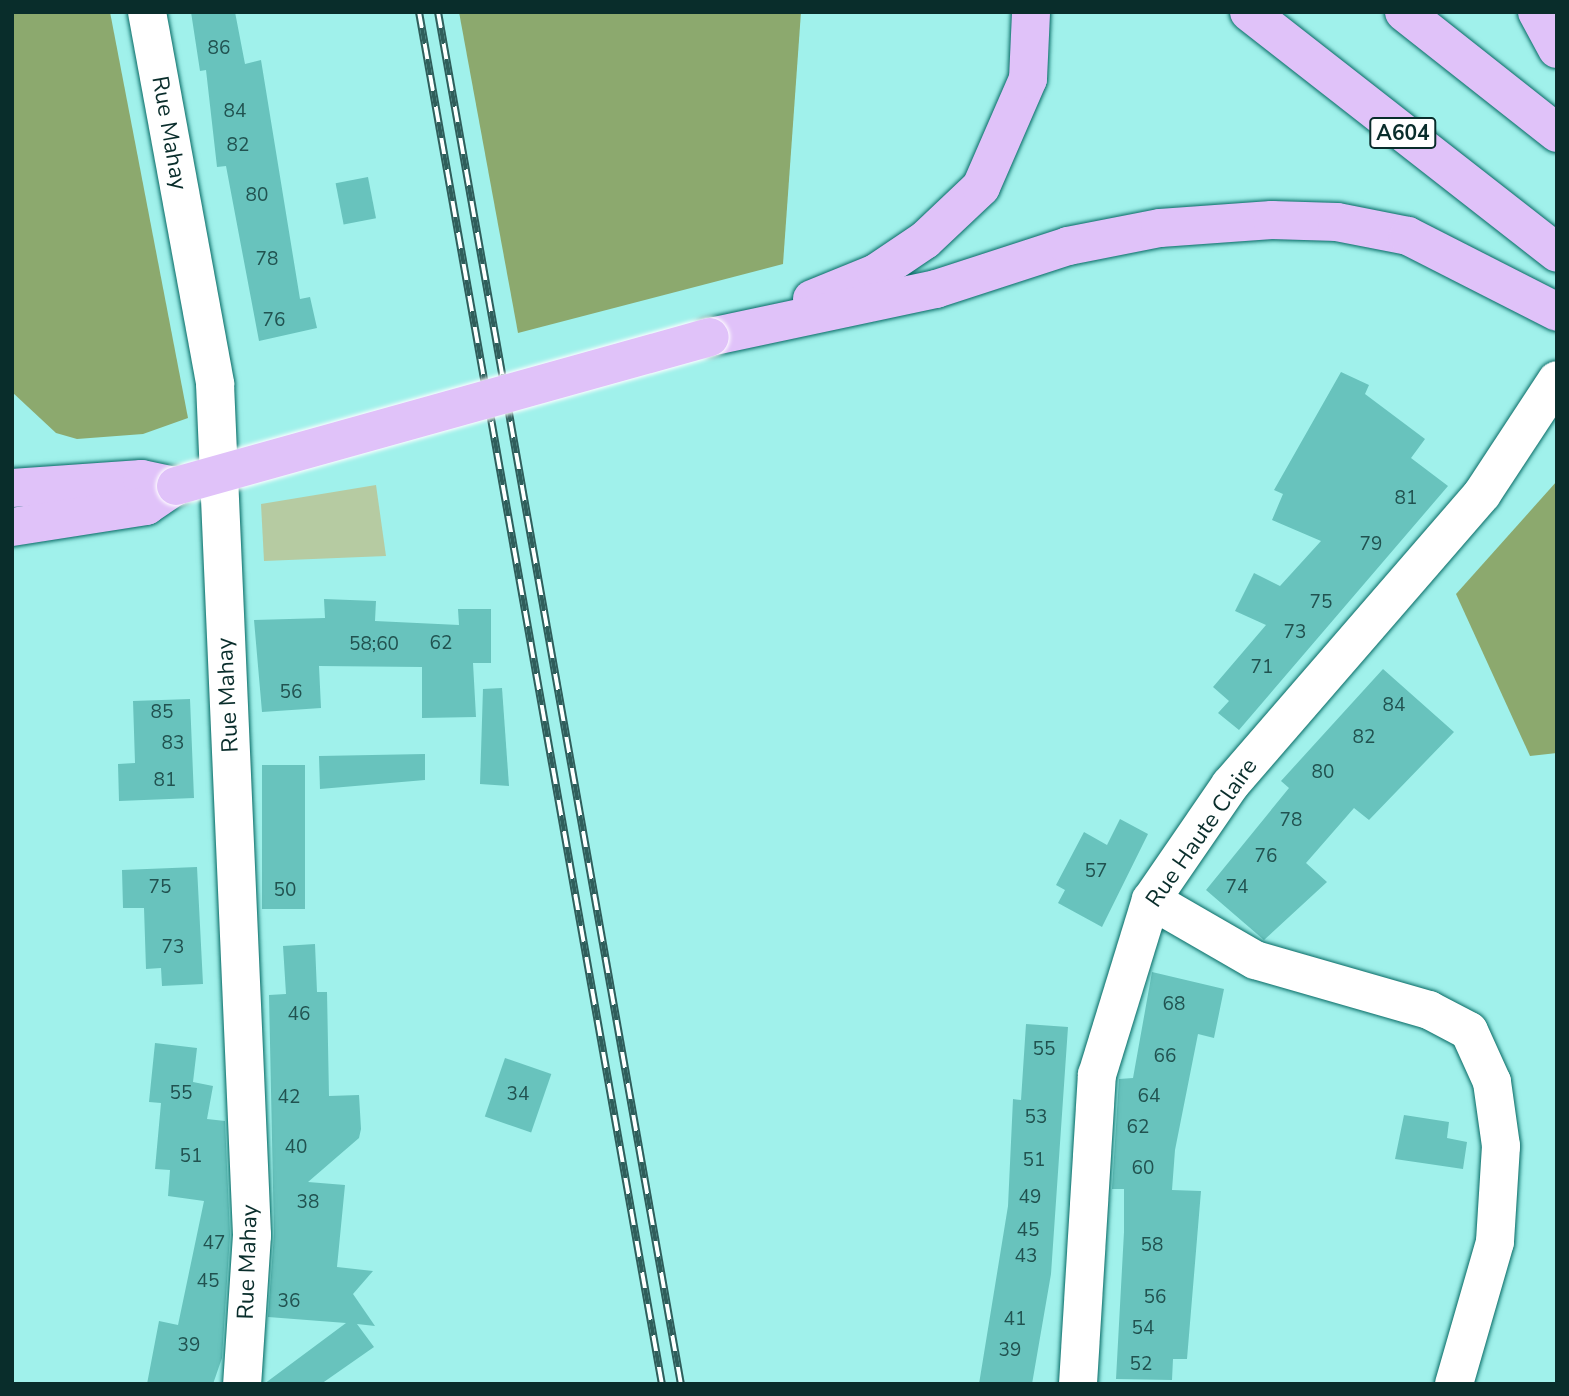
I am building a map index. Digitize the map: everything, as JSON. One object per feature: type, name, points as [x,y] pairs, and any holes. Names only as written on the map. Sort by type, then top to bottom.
[{"type":"highway","points":[[719,335],[876,273],[925,240],[981,187],[1028,79],[1031,12]]},
{"type":"highway","name":"A604","points":[[1249,12],[1557,253]]},
{"type":"highway","points":[[1404,12],[1557,132]]},
{"type":"highway","points":[[1537,12],[1557,49]]},
{"type":"highway","points":[[12,527],[719,335],[936,289],[1068,246],[1160,228],[1272,220],[1337,222],[1408,236],[1557,312]]},
{"type":"highway","points":[[12,488],[154,490]]},
{"type":"street","name":"Rue Mahay","points":[[146,12],[215,384],[252,1235],[242,1384]]},
{"type":"street","name":"Rue Haute Claire","points":[[1078,1384],[1097,1075],[1151,900],[1230,785],[1482,494],[1557,380]]},
{"type":"street","points":[[1151,900],[1255,960],[1429,1010],[1469,1031],[1492,1082],[1501,1146],[1495,1242],[1454,1384]]},
{"type":"green space","points":[[12,12],[110,12],[188,418],[143,434],[77,439],[56,433],[12,392]]},
{"type":"green space","points":[[459,12],[801,12],[783,264],[518,333]]},
{"type":"green space","points":[[1557,481],[1557,753],[1530,756],[1456,594]]},
{"type":"green space","points":[[376,485],[386,556],[264,561],[261,504]]},
{"type":"building","points":[[191,12],[235,12],[245,64],[261,60],[300,299],[310,297],[317,328],[259,341],[226,166],[217,167],[206,70],[200,71]]},
{"type":"building","points":[[368,177],[376,218],[344,225],[336,183]]},
{"type":"building","points":[[1341,372],[1369,385],[1365,394],[1425,439],[1411,458],[1448,486],[1239,730],[1218,713],[1229,701],[1213,687],[1266,625],[1235,611],[1254,573],[1280,586],[1321,541],[1272,520],[1283,494],[1274,490]]},
{"type":"building","points":[[324,599],[376,601],[375,621],[459,625],[458,609],[491,609],[491,663],[473,663],[476,717],[422,718],[422,667],[319,666],[321,708],[262,712],[254,620],[325,618]]},
{"type":"building","points":[[1383,669],[1454,732],[1369,820],[1354,808],[1306,863],[1327,882],[1264,940],[1206,890],[1289,788],[1281,781]]},
{"type":"building","points":[[502,688],[509,786],[480,784],[483,689]]},
{"type":"building","points":[[190,699],[194,798],[119,801],[118,764],[135,763],[133,701]]},
{"type":"building","points":[[425,754],[425,780],[320,789],[319,756]]},
{"type":"building","points":[[262,765],[305,765],[305,909],[262,909]]},
{"type":"building","points":[[1120,819],[1148,834],[1102,927],[1058,903],[1065,890],[1056,885],[1084,832],[1107,845]]},
{"type":"building","points":[[197,867],[203,984],[162,986],[161,968],[146,969],[144,908],[123,908],[122,870]]},
{"type":"building","points":[[315,944],[317,992],[327,992],[329,1096],[359,1095],[361,1129],[359,1138],[308,1182],[345,1185],[337,1267],[373,1271],[353,1294],[375,1326],[357,1324],[374,1347],[321,1384],[264,1384],[346,1323],[268,1317],[274,1234],[269,995],[286,994],[283,946]]},
{"type":"building","points":[[1152,972],[1224,989],[1214,1038],[1198,1034],[1175,1150],[1172,1190],[1201,1191],[1187,1359],[1173,1359],[1172,1380],[1116,1379],[1124,1232],[1124,1189],[1112,1189],[1119,1079],[1133,1078]]},
{"type":"building","points":[[1026,1024],[1068,1027],[1051,1274],[1032,1384],[979,1384],[1008,1206],[1013,1099],[1021,1100]]},
{"type":"building","points":[[155,1043],[197,1048],[193,1082],[213,1086],[207,1119],[225,1121],[230,1235],[222,1358],[213,1384],[147,1384],[159,1321],[178,1325],[204,1201],[168,1196],[170,1170],[155,1169],[161,1103],[149,1102]]},
{"type":"building","points":[[505,1058],[551,1074],[531,1133],[485,1117]]},
{"type":"building","points":[[1404,1115],[1449,1122],[1447,1138],[1467,1142],[1463,1169],[1395,1159]]},
{"type":"railway","points":[[419,12],[662,1384]]},
{"type":"railway","points":[[438,12],[681,1384]]}]
